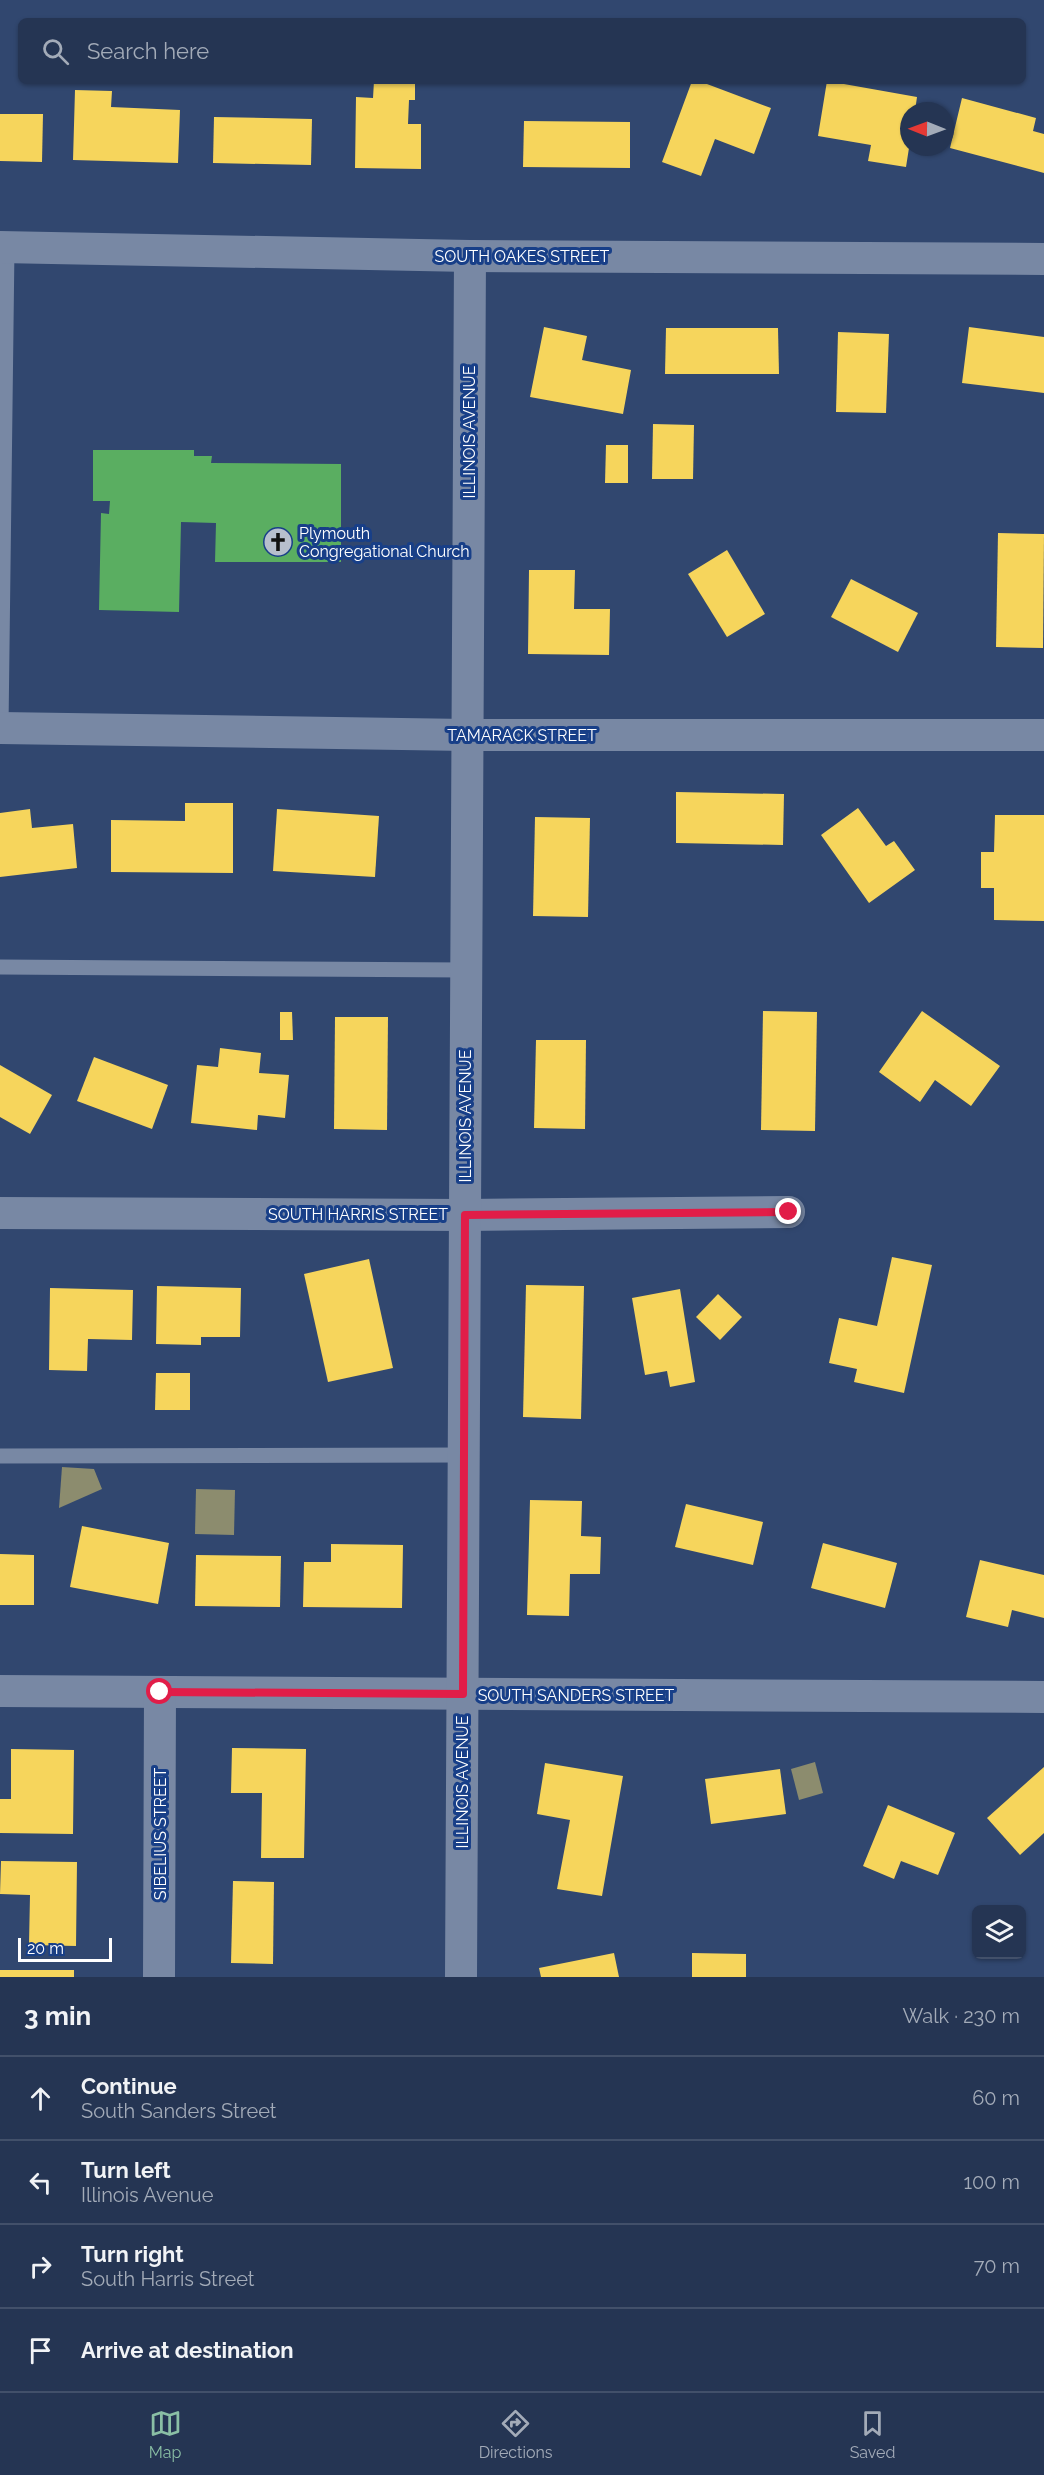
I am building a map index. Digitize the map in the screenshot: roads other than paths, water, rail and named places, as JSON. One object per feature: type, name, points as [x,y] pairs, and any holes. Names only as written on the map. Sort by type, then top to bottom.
[{"type":"street","name":"SOUTH OAKES STREET","points":[[4,247],[470,256],[1044,259]]},
{"type":"street","name":"ILLINOIS AVENUE","points":[[461,1977],[470,256]]},
{"type":"street","name":"TAMARACK STREET","points":[[0,728],[467,735],[1044,735]]},
{"type":"street","name":"SOUTH HARRIS STREET","points":[[0,1213],[465,1215],[789,1212]]},
{"type":"street","name":"SOUTH SANDERS STREET","points":[[0,1691],[1044,1697]]},
{"type":"street","name":"SIBELIUS STREET","points":[[159,1977],[160,1692]]},
{"type":"lane","points":[[0,728],[4,247]]},
{"type":"lane","points":[[0,967],[466,970]]},
{"type":"lane","points":[[0,1456],[464,1455]]},
{"type":"place","name":"Plymouth Congregational Church","points":[[278,542]]}]
